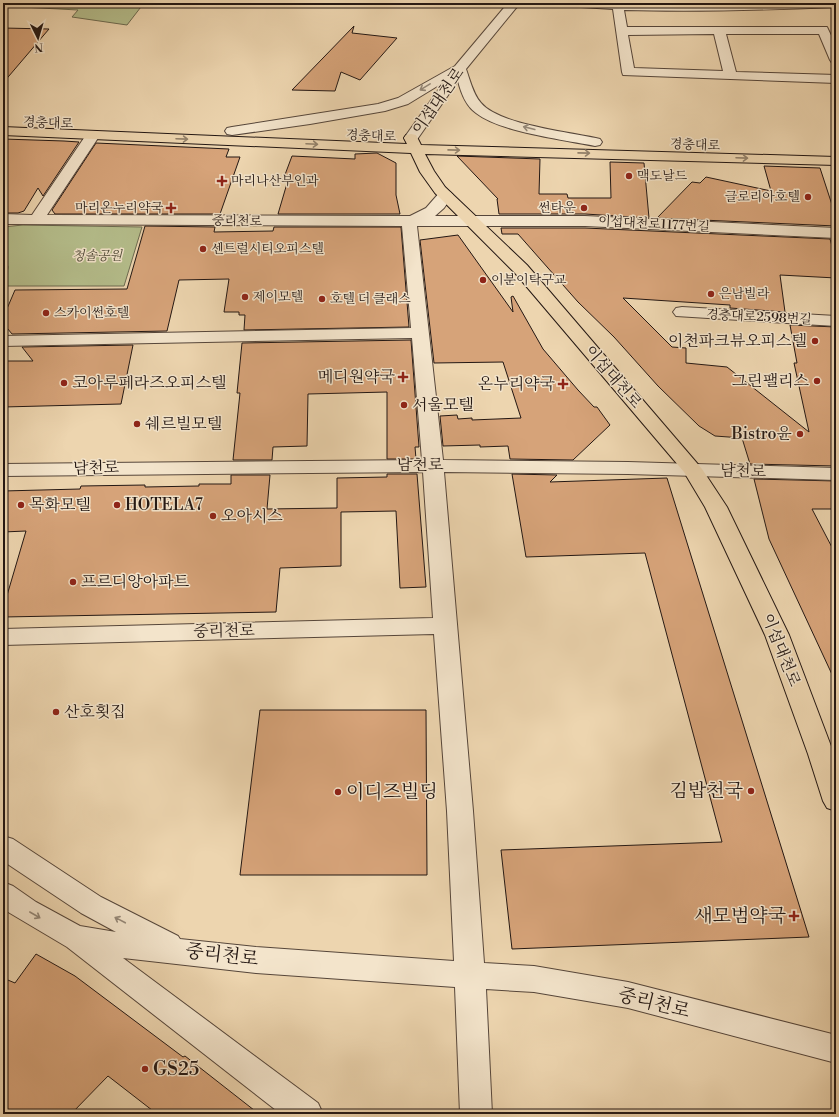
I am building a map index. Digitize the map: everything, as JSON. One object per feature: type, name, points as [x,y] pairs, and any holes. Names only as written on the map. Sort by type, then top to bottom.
[{"type":"main road","name":"경충대로","points":[[3,122],[232,130],[413,143],[595,142],[836,150]]},
{"type":"main road","name":"경충대로","points":[[3,131],[93,135],[413,143],[836,162]]},
{"type":"main road","name":"이섭대천로","points":[[413,143],[427,172],[445,195],[521,269],[692,468],[716,507],[777,635],[829,754],[836,801]]},
{"type":"street","name":"이섭대천로","points":[[413,143],[460,69],[514,3]]},
{"type":"street","points":[[565,3],[710,8],[836,4]]},
{"type":"street","points":[[618,6],[628,72],[836,78]]},
{"type":"street","points":[[622,31],[823,30],[836,60]]},
{"type":"street","points":[[719,31],[730,75]]},
{"type":"street","points":[[232,130],[310,120],[380,108],[403,101],[460,69],[474,103],[481,111],[502,120],[530,128],[595,142]]},
{"type":"street","name":"경충대로","points":[[37,218],[93,135]]},
{"type":"street","points":[[445,195],[434,210],[419,219],[409,221],[433,465],[460,811],[470,975],[476,1114]]},
{"type":"street","name":"중리천로","points":[[3,219],[472,221]]},
{"type":"street","name":"이섭대천로1177번길","points":[[472,221],[611,221],[836,233]]},
{"type":"street","name":"경충대로2598번길","points":[[682,312],[836,321]]},
{"type":"street","points":[[3,341],[419,333]]},
{"type":"street","name":"남천로","points":[[3,470],[433,465],[692,468],[836,474]]},
{"type":"street","name":"중리천로","points":[[3,637],[445,626]]},
{"type":"street","name":"중리천로","points":[[3,847],[91,905],[180,951],[256,960],[534,979],[628,995],[836,1049]]},
{"type":"street","points":[[3,894],[26,910],[75,938],[306,1114]]},
{"type":"street","points":[[75,938],[112,944],[180,951]]},
{"type":"green space","points":[[3,3],[144,3],[127,25],[72,17],[78,10],[3,6]]},
{"type":"green space","name":"청솔공원","points":[[23,225],[142,227],[124,286],[5,286],[8,267],[3,249],[3,227]]},
{"type":"building","points":[[354,26],[352,33],[397,38],[360,80],[341,72],[335,91],[292,90]]},
{"type":"building","points":[[3,28],[49,29],[3,83]]},
{"type":"building","points":[[3,139],[79,142],[43,196],[38,188],[24,211],[18,213],[3,213]]},
{"type":"building","points":[[96,143],[229,149],[226,157],[240,157],[220,214],[55,214],[52,210]]},
{"type":"building","points":[[377,153],[396,163],[396,195],[400,214],[278,214],[288,180],[283,180],[292,156],[355,159],[355,154]]},
{"type":"building","points":[[457,156],[540,159],[539,194],[567,194],[568,198],[611,198],[610,162],[644,163],[649,218],[585,214],[499,214],[498,199]]},
{"type":"building","points":[[764,166],[820,168],[836,217],[836,226],[657,218],[692,182],[700,183],[706,177],[771,191]]},
{"type":"building","points":[[145,226],[215,227],[214,232],[273,231],[274,227],[401,227],[409,327],[244,330],[245,315],[239,315],[239,312],[224,312],[229,279],[179,280],[167,331],[12,334],[3,323],[3,318],[15,290],[127,289]]},
{"type":"building","points":[[501,228],[585,228],[830,239],[836,260],[836,278],[780,275],[785,312],[730,308],[730,305],[623,298],[672,347],[686,348],[686,363],[727,367],[809,432],[794,363],[797,363],[790,325],[836,327],[836,466],[750,464],[742,438],[715,436],[699,426],[658,386],[614,337],[578,302],[518,234],[502,234]]},
{"type":"building","points":[[458,235],[513,312],[511,297],[513,296],[543,349],[578,390],[594,407],[597,407],[610,425],[573,460],[510,459],[508,446],[443,446],[440,416],[457,415],[458,419],[472,418],[472,420],[521,418],[503,362],[434,363],[420,240]]},
{"type":"building","points":[[411,340],[419,447],[415,447],[416,459],[387,459],[387,392],[308,394],[307,446],[273,447],[272,460],[233,460],[240,393],[237,393],[242,343]]},
{"type":"building","name":"코아루페라즈오피스텔","points":[[133,345],[121,404],[3,407],[3,361],[33,361],[22,347]]},
{"type":"building","points":[[387,474],[417,474],[426,587],[400,588],[396,511],[341,512],[341,566],[280,568],[276,612],[3,617],[3,609],[26,531],[3,532],[3,491],[80,489],[81,486],[199,486],[199,484],[231,484],[231,475],[270,475],[267,509],[337,508],[337,478],[387,477]]},
{"type":"building","points":[[512,474],[557,475],[550,482],[667,478],[809,937],[512,949],[501,850],[722,842],[645,553],[526,557]]},
{"type":"building","points":[[754,479],[836,481],[836,509],[812,509],[836,555],[836,683],[769,539]]},
{"type":"building","name":"이디즈빌딩","points":[[260,710],[426,710],[427,875],[240,875]]},
{"type":"building","points":[[36,954],[75,976],[183,1057],[185,1056],[259,1114],[157,1114],[108,1076],[71,1114],[3,1114],[3,978],[15,983]]},
{"type":"place","name":"맥도날드","points":[[629,176]]},
{"type":"place","name":"마리나산부인과","points":[[222,181]]},
{"type":"place","name":"글로리아호텔","points":[[808,197]]},
{"type":"place","name":"마리온누리약국","points":[[171,208]]},
{"type":"place","name":"썬타운","points":[[584,208]]},
{"type":"place","name":"센트럴시티오피스텔","points":[[203,249]]},
{"type":"place","name":"이분이탁구교","points":[[483,280]]},
{"type":"place","name":"은남빌라","points":[[711,294]]},
{"type":"place","name":"제이모텔","points":[[245,297]]},
{"type":"place","name":"호텔 더 클래스","points":[[322,299]]},
{"type":"place","name":"스카이썬호텔","points":[[46,313]]},
{"type":"place","name":"이천파크뷰오피스텔","points":[[815,341]]},
{"type":"place","name":"메디원약국","points":[[403,377]]},
{"type":"place","name":"그린팰리스","points":[[817,381]]},
{"type":"place","name":"코아루페라즈오피스텔","points":[[64,383]]},
{"type":"place","name":"온누리약국","points":[[563,384]]},
{"type":"place","name":"서울모텔","points":[[404,405]]},
{"type":"place","name":"쉐르빌모텔","points":[[137,424]]},
{"type":"place","name":"Bistro윤","points":[[800,434]]},
{"type":"place","name":"목화모텔","points":[[21,505]]},
{"type":"place","name":"HOTELA7","points":[[117,505]]},
{"type":"place","name":"오아시스","points":[[213,516]]},
{"type":"place","name":"프르디앙아파트","points":[[73,582]]},
{"type":"place","name":"산호횟집","points":[[56,712]]},
{"type":"place","name":"김밥천국","points":[[751,791]]},
{"type":"place","name":"이디즈빌딩","points":[[338,792]]},
{"type":"place","name":"새모범약국","points":[[794,916]]},
{"type":"place","name":"GS25","points":[[145,1069]]}]
